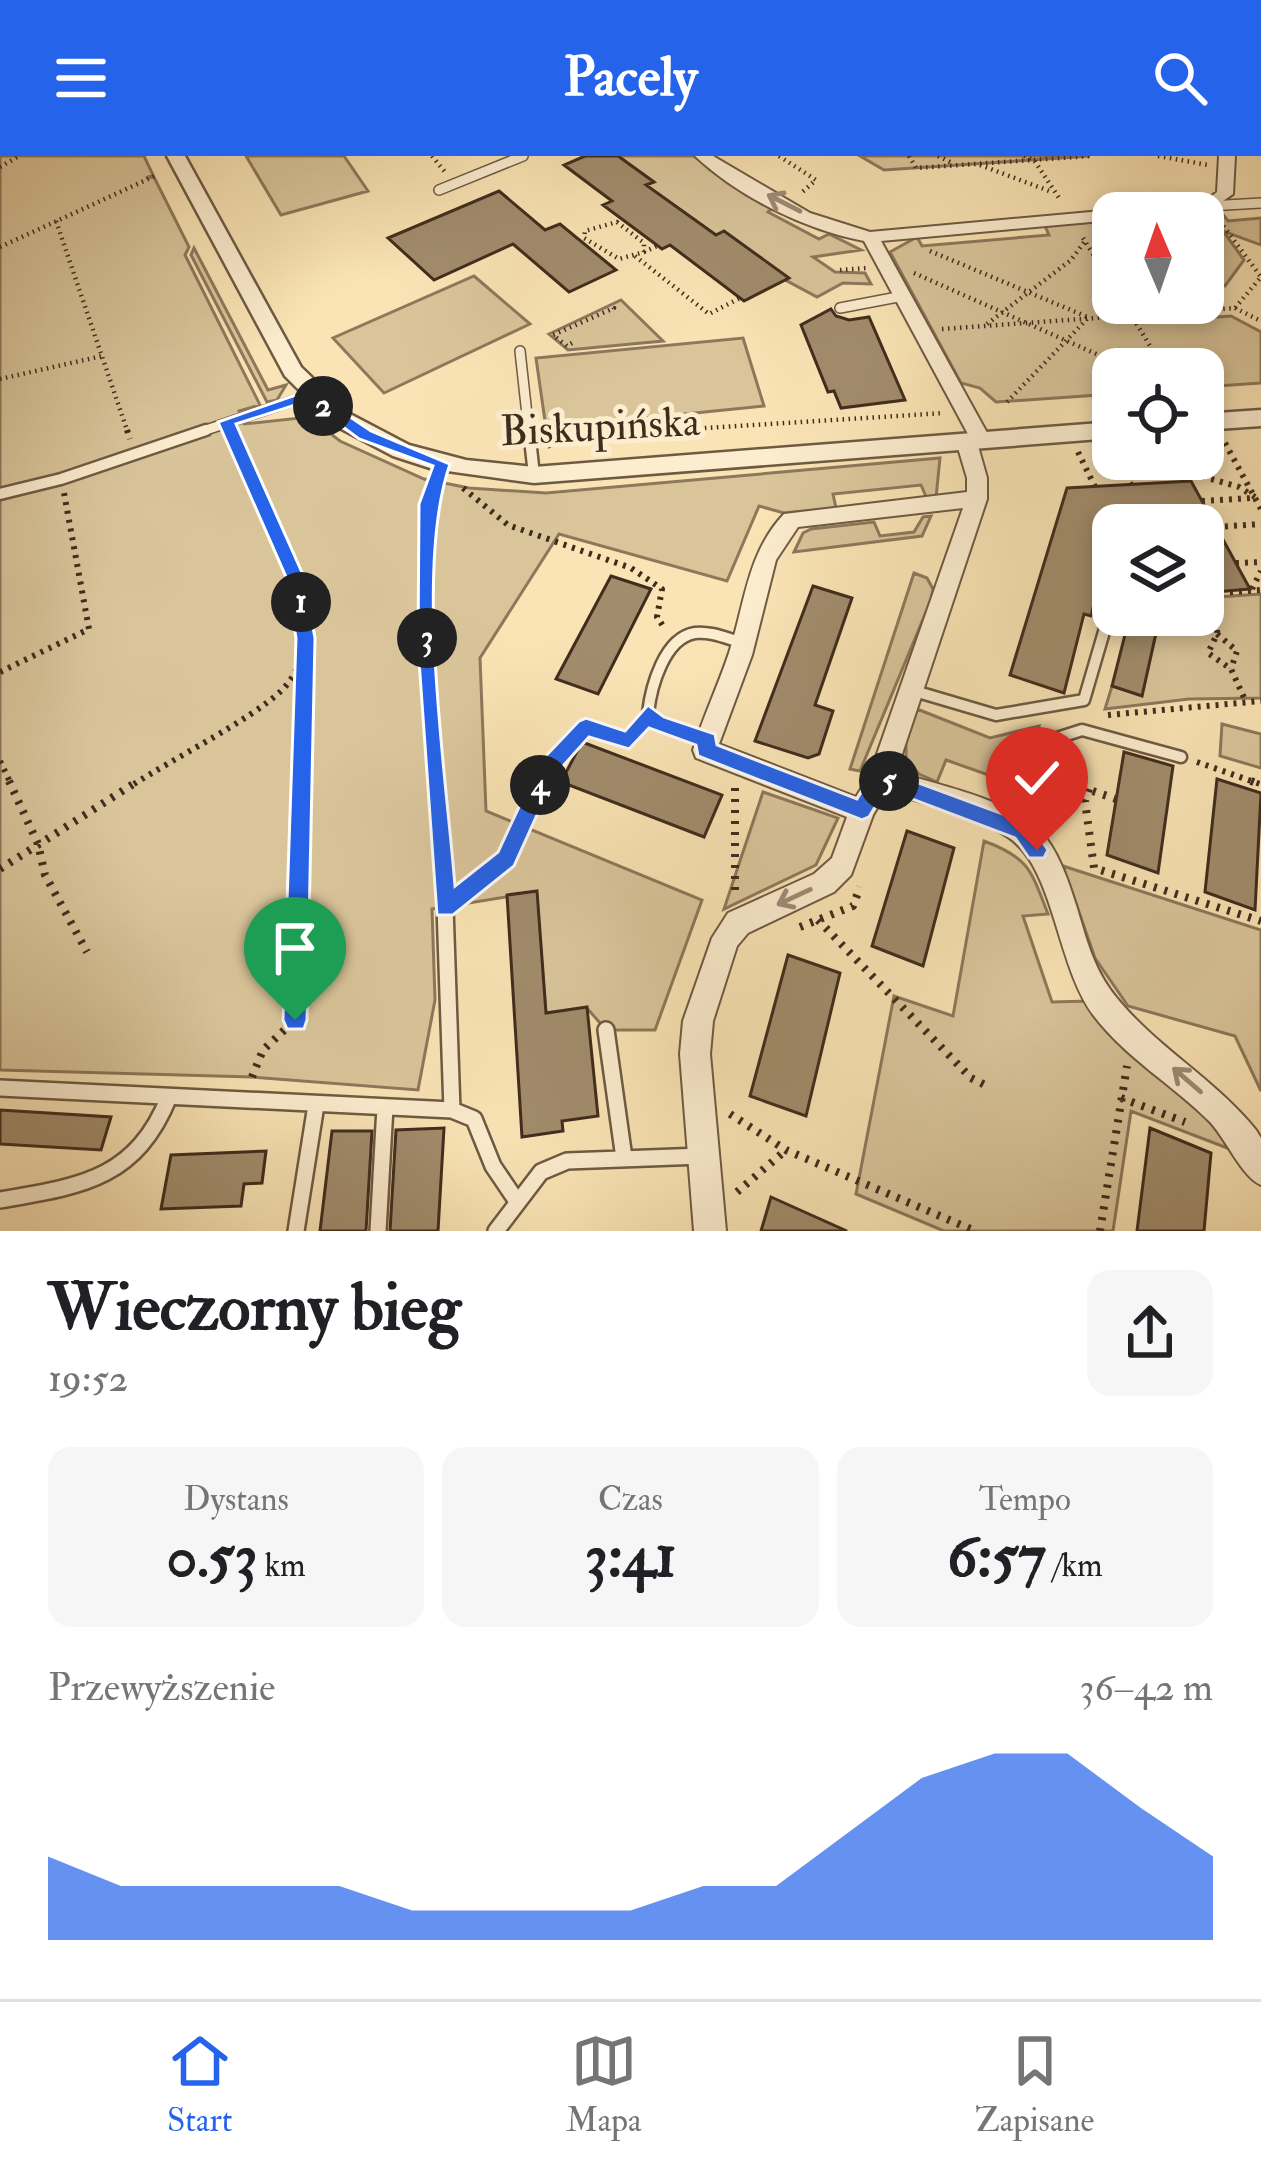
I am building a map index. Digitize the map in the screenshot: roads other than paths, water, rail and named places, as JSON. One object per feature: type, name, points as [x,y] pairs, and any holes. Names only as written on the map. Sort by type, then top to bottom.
[{"type":"street","name":"Biskupińska","points":[[176,156],[292,371],[310,395],[365,435],[447,472],[534,476],[1092,432]]},
{"type":"street","points":[[703,156],[830,226],[870,237],[1092,217]]},
{"type":"street","points":[[1220,161],[1224,195]]},
{"type":"street","points":[[710,1231],[695,1054],[698,1021],[726,938],[738,923],[824,883],[842,866],[862,811],[881,778],[977,499],[973,441],[922,330],[870,237]]},
{"type":"street","points":[[1224,426],[1261,418]]},
{"type":"street","points":[[862,811],[705,749],[743,643],[750,604],[777,533],[792,520],[977,499]]},
{"type":"street","points":[[881,778],[1022,831],[1047,867],[1087,979],[1132,1033],[1214,1103],[1252,1148],[1261,1169]]},
{"type":"lane","points":[[439,190],[523,156]]},
{"type":"lane","points":[[1224,205],[1261,202]]},
{"type":"lane","points":[[840,308],[903,296]]},
{"type":"lane","points":[[520,351],[534,476]]},
{"type":"lane","points":[[0,494],[61,479],[310,395]]},
{"type":"lane","points":[[708,741],[657,723],[648,713],[649,693],[674,642],[691,632],[743,643]]},
{"type":"lane","points":[[911,690],[981,717],[1005,719],[1084,700],[1103,636]]},
{"type":"lane","points":[[1022,831],[1057,738],[1082,730],[1181,757]]},
{"type":"lane","points":[[445,907],[452,1110]]},
{"type":"lane","points":[[606,1030],[624,1158]]},
{"type":"lane","points":[[0,1088],[452,1110],[473,1119],[493,1166],[516,1200]]},
{"type":"lane","points":[[0,1200],[83,1184],[119,1171],[146,1144],[169,1097]]},
{"type":"lane","points":[[296,1231],[316,1105]]},
{"type":"lane","points":[[379,1231],[386,1107]]},
{"type":"lane","points":[[496,1231],[542,1172],[567,1161],[702,1156]]}]
